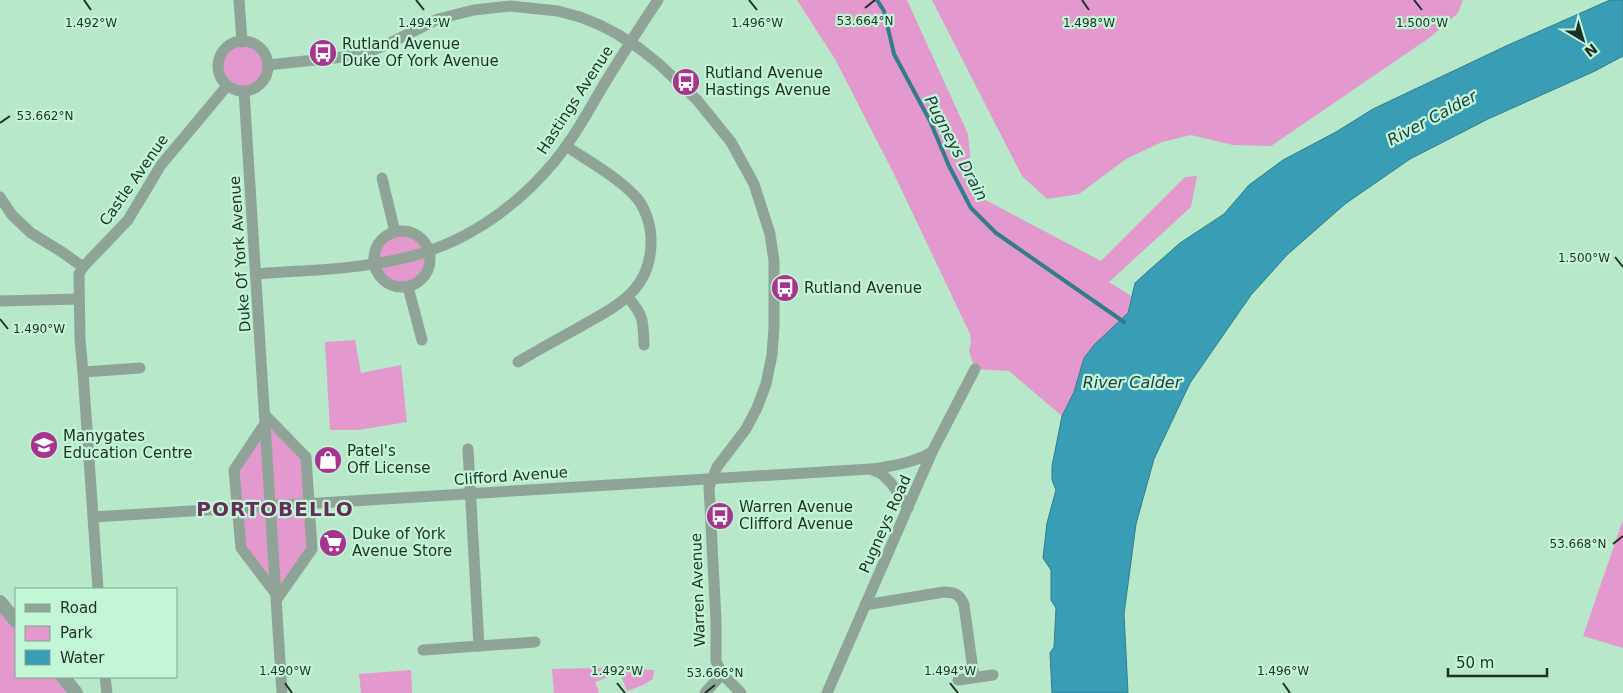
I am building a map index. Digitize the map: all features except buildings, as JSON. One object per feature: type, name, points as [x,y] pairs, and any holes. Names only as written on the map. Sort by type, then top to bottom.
[{"type":"street","points":[[240,0],[242,42]]},
{"type":"street","name":"Hastings Avenue","points":[[257,274],[374,264],[402,259],[454,242],[478,228],[519,198],[540,178],[566,146],[658,0]]},
{"type":"street","points":[[268,66],[343,58],[370,52],[438,19],[492,7],[510,6],[558,11],[580,17],[608,29],[630,42],[659,64],[685,88],[731,142],[754,184],[770,234],[774,261],[774,327],[772,355],[766,384],[757,408],[746,429],[718,467],[712,479]]},
{"type":"street","points":[[242,42],[249,42],[261,50],[265,55],[268,66],[266,76],[260,84],[253,89],[244,91],[227,86],[219,73],[220,58],[223,52],[230,46],[242,42]]},
{"type":"street","name":"Castle Avenue","points":[[83,267],[128,220],[140,203],[161,165],[227,86]]},
{"type":"street","name":"Duke Of York Avenue","points":[[244,91],[282,693]]},
{"type":"street","points":[[518,362],[628,297],[640,283],[651,248],[651,233],[643,209],[635,196],[624,186],[566,146]]},
{"type":"street","points":[[382,178],[395,232]]},
{"type":"street","points":[[0,197],[12,215],[32,233],[83,267],[79,274],[80,340],[98,588]]},
{"type":"street","points":[[406,231],[416,234],[422,239],[429,251],[430,264],[426,274],[418,282],[408,287],[398,287],[387,283],[379,276],[374,264],[374,252],[378,243],[386,236],[395,232],[406,231]]},
{"type":"street","points":[[408,287],[422,340]]},
{"type":"street","points":[[628,297],[641,314],[644,345]]},
{"type":"street","points":[[0,301],[79,299]]},
{"type":"street","points":[[83,372],[140,368]]},
{"type":"street","name":"Pugneys Road","points":[[827,693],[932,452],[975,369]]},
{"type":"street","points":[[266,418],[306,456],[310,504],[312,549],[276,596],[241,548],[234,470],[266,418]]},
{"type":"street","points":[[468,449],[479,646]]},
{"type":"street","name":"Clifford Avenue","points":[[93,517],[870,469],[907,463],[920,459],[932,452]]},
{"type":"street","points":[[870,469],[882,474],[891,483],[908,508]]},
{"type":"street","name":"Warren Avenue","points":[[712,479],[709,487],[716,620],[716,661],[722,674]]},
{"type":"street","points":[[866,605],[944,592],[957,594],[964,605],[974,678]]},
{"type":"street","points":[[0,602],[15,620]]},
{"type":"street","points":[[423,650],[535,642]]},
{"type":"street","points":[[705,693],[722,674],[741,693]]},
{"type":"street","points":[[958,680],[994,675]]},
{"type":"street","points":[[63,678],[76,693]]},
{"type":"street","points":[[107,693],[108,678]]},
{"type":"green space","points":[[797,0],[907,0],[968,134],[974,194],[1101,261],[1185,177],[1197,176],[1191,207],[1109,282],[1131,296],[1128,313],[1084,358],[1074,392],[1062,416],[1009,371],[975,369],[969,351],[971,343],[970,334],[894,174],[835,59]]},
{"type":"green space","points":[[932,0],[1463,0],[1458,13],[1429,38],[1271,146],[1233,145],[1191,135],[1162,142],[1126,159],[1079,194],[1047,199],[1022,176]]},
{"type":"green space","points":[[243,41],[252,43],[263,52],[268,66],[266,75],[257,86],[243,91],[234,89],[223,80],[218,66],[220,57],[229,46]]},
{"type":"green space","points":[[402,231],[413,233],[422,239],[428,248],[430,259],[428,270],[422,279],[413,285],[402,287],[391,285],[382,279],[376,270],[374,259],[376,248],[382,239],[391,233]]},
{"type":"green space","points":[[355,340],[361,373],[401,365],[407,422],[358,430],[330,430],[325,342]]},
{"type":"green space","points":[[266,422],[306,457],[312,549],[277,599],[241,548],[234,470]]},
{"type":"green space","points":[[1623,520],[1623,648],[1583,636]]},
{"type":"green space","points":[[0,602],[15,620],[15,678],[64,678],[76,693],[0,693]]},
{"type":"green space","points":[[552,669],[654,670],[653,679],[627,691],[620,673],[595,682],[599,693],[554,693]]},
{"type":"green space","points":[[411,670],[412,693],[361,693],[359,674]]},
{"type":"water","name":"River Calder","points":[[1610,0],[1623,0],[1623,56],[1595,71],[1488,119],[1410,159],[1345,204],[1287,255],[1251,295],[1190,383],[1154,459],[1136,524],[1124,614],[1128,693],[1052,693],[1050,653],[1054,647],[1056,608],[1051,600],[1051,570],[1043,558],[1047,523],[1056,490],[1052,480],[1052,466],[1062,416],[1074,392],[1084,358],[1094,345],[1128,313],[1135,283],[1180,243],[1224,214],[1249,185],[1283,160],[1336,132],[1373,109],[1506,46]]},
{"type":"waterway","name":"Pugneys Drain","points":[[877,0],[884,11],[894,54],[930,121],[949,166],[971,208],[996,233],[1124,322]]},
{"type":"place","name":"Rutland Avenue Duke Of York Avenue","points":[[323,53]]},
{"type":"place","name":"Rutland Avenue Hastings Avenue","points":[[686,82]]},
{"type":"place","name":"Rutland Avenue","points":[[785,288]]},
{"type":"place","name":"Manygates Education Centre","points":[[44,445]]},
{"type":"place","name":"Patel's Off License","points":[[328,460]]},
{"type":"place","name":"Warren Avenue Clifford Avenue","points":[[720,516]]},
{"type":"place","name":"Duke of York Avenue Store","points":[[333,543]]},
{"type":"district","name":"PORTOBELLO","points":[[275,509]]}]
